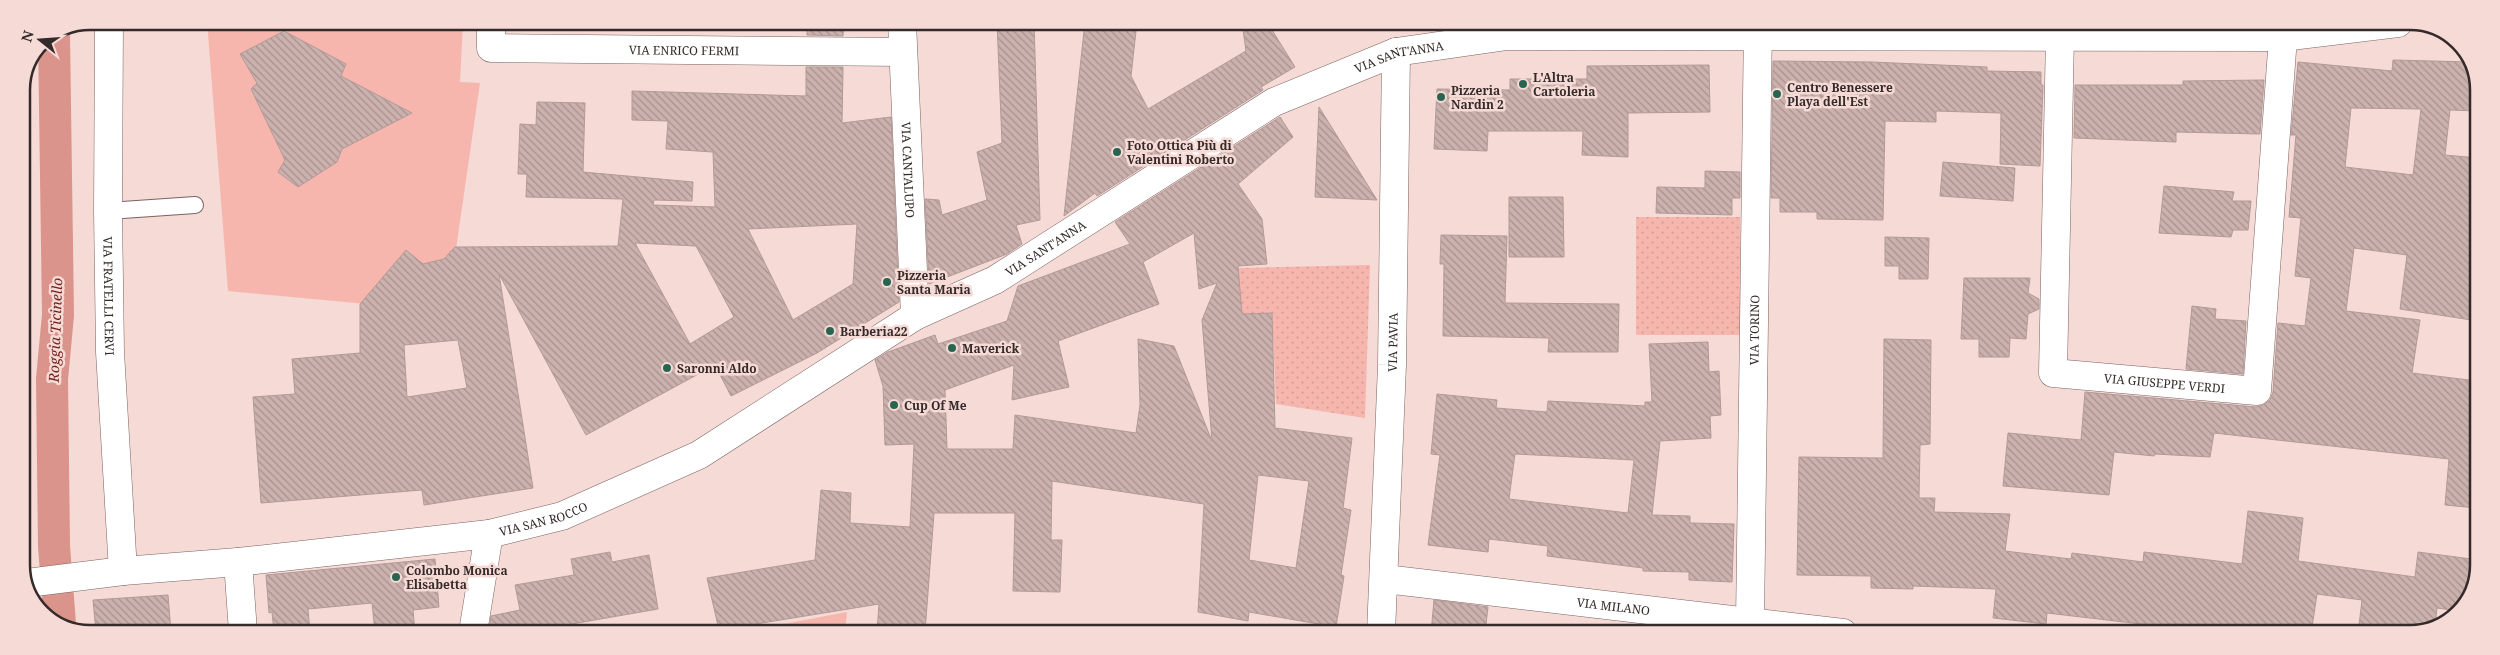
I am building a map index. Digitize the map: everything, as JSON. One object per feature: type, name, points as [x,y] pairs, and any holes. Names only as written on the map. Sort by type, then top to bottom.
[{"type":"street","name":"VIA FRATELLI CERVI","points":[[109,30],[108,211],[110,352],[123,571]]},
{"type":"street","name":"VIA ENRICO FERMI","points":[[491,30],[491,48],[903,52]]},
{"type":"street","name":"VIA CANTALUPO","points":[[902,30],[915,316]]},
{"type":"street","name":"VIA SANT'ANNA","points":[[915,316],[995,280],[1274,102],[1396,52],[1507,36],[1759,30],[2060,36],[2283,37],[2345,30]]},
{"type":"street","name":"VIA TORINO","points":[[1750,622],[1759,30]]},
{"type":"street","name":"VIA GIUSEPPE VERDI","points":[[2060,36],[2053,372],[2257,391],[2283,37]]},
{"type":"street","name":"VIA PAVIA","points":[[1382,625],[1385,579],[1392,365],[1396,52]]},
{"type":"street","name":"VIA SAN ROCCO","points":[[33,582],[85,575],[238,562],[489,534],[562,516],[699,455],[915,316]]},
{"type":"street","points":[[474,625],[489,534]]},
{"type":"street","points":[[238,562],[242,625]]},
{"type":"street","name":"VIA MILANO","points":[[1385,579],[1775,625]]},
{"type":"lane","points":[[108,211],[195,205]]},
{"type":"shaded area","points":[[208,30],[463,30],[460,82],[480,83],[456,249],[398,307],[228,291]]},
{"type":"shaded area","points":[[1636,217],[1740,217],[1740,335],[1636,335]]},
{"type":"shaded area","points":[[1370,265],[1365,418],[1276,404],[1272,314],[1242,314],[1238,268]]},
{"type":"shaded area","points":[[847,612],[846,625],[778,625]]},
{"type":"building","points":[[807,30],[843,30],[843,36],[807,35]]},
{"type":"building","points":[[997,30],[1034,30],[1040,220],[1016,225],[1022,244],[1007,254],[929,284],[925,199],[939,200],[942,215],[987,200],[977,152],[1002,143]]},
{"type":"building","points":[[1084,30],[1136,30],[1131,76],[1148,109],[1246,51],[1243,30],[1272,30],[1295,67],[1261,87],[1263,90],[1097,196],[1095,193],[1064,216]]},
{"type":"building","points":[[284,31],[346,64],[341,76],[412,113],[342,149],[337,162],[298,187],[278,172],[285,160],[251,89],[257,83],[240,54]]},
{"type":"building","points":[[2393,60],[2463,62],[2468,74],[2470,111],[2450,110],[2445,155],[2470,157],[2470,320],[2400,309],[2407,255],[2354,248],[2346,311],[2420,320],[2412,373],[2470,380],[2470,507],[2445,505],[2449,459],[2214,433],[2210,457],[2155,454],[2154,456],[2114,452],[2109,495],[2003,486],[2008,433],[2081,440],[2085,392],[2256,407],[2270,400],[2273,392],[2278,323],[2305,326],[2311,278],[2295,276],[2301,218],[2289,217],[2296,135],[2291,135],[2298,62],[2392,71]],"holes":[[[2351,108],[2421,109],[2413,175],[2345,167]]]},
{"type":"building","points":[[1773,61],[1872,62],[1987,67],[1987,71],[2041,72],[2041,85],[2043,85],[2040,166],[2000,164],[2001,113],[1936,111],[1936,122],[1885,121],[1883,220],[1817,219],[1817,212],[1780,212],[1780,198],[1771,198]]},
{"type":"building","points":[[1709,65],[1710,112],[1628,113],[1628,157],[1582,155],[1583,131],[1488,131],[1487,151],[1434,149],[1437,89],[1510,90],[1510,79],[1587,79],[1587,66]]},
{"type":"building","points":[[806,67],[843,67],[842,123],[891,117],[899,302],[817,353],[731,396],[715,365],[586,435],[499,274],[533,488],[424,505],[422,490],[261,503],[253,397],[295,394],[292,359],[360,353],[360,304],[406,250],[423,264],[444,259],[455,247],[618,246],[623,199],[526,197],[527,174],[518,174],[520,124],[536,125],[537,102],[585,103],[583,172],[693,182],[692,201],[654,200],[653,205],[715,207],[713,152],[666,149],[668,121],[632,120],[632,91],[806,96]],"holes":[[[857,224],[853,284],[793,320],[748,229]],[[635,243],[696,246],[734,317],[690,344]],[[458,340],[467,388],[407,397],[404,345]]]},
{"type":"building","points":[[2264,80],[2260,134],[2176,132],[2176,142],[2074,138],[2075,85],[2183,85],[2183,81]]},
{"type":"building","points":[[1319,107],[1377,200],[1315,197]]},
{"type":"building","points":[[1280,117],[1293,137],[1238,184],[1262,219],[1267,264],[1238,266],[1242,314],[1272,313],[1275,428],[1352,438],[1343,508],[1351,510],[1341,575],[1344,576],[1336,625],[1324,625],[1249,612],[1248,621],[1198,612],[1204,504],[1052,481],[1051,540],[1062,540],[1060,592],[1013,591],[1015,513],[934,513],[926,625],[878,625],[879,604],[750,625],[718,625],[707,578],[815,560],[821,490],[851,493],[850,523],[910,527],[914,444],[885,445],[883,386],[875,360],[888,352],[935,335],[938,344],[1007,321],[1018,286],[1130,244],[1115,222]],"holes":[[[1194,233],[1199,289],[1217,283],[1202,320],[1212,441],[1174,346],[1138,339],[1140,405],[1136,433],[1015,415],[1013,449],[947,449],[945,390],[1014,365],[1012,400],[1069,387],[1058,341],[1159,304],[1143,262]],[[1258,475],[1309,481],[1296,568],[1249,560]]]},
{"type":"building","points":[[1943,162],[2015,168],[2013,201],[1940,196]]},
{"type":"building","points":[[1705,171],[1740,172],[1740,198],[1732,198],[1732,215],[1656,213],[1657,187],[1705,188]]},
{"type":"building","points":[[2164,186],[2234,192],[2232,201],[2251,201],[2248,230],[2233,230],[2231,237],[2159,233]]},
{"type":"building","points":[[1509,197],[1563,197],[1564,257],[1509,257]]},
{"type":"building","points":[[1441,235],[1507,236],[1505,303],[1619,304],[1618,352],[1548,352],[1549,338],[1443,336],[1444,264],[1440,264]]},
{"type":"building","points":[[1885,237],[1929,238],[1928,279],[1899,279],[1899,266],[1885,266]]},
{"type":"building","points":[[1964,278],[2030,278],[2028,293],[2039,299],[2039,309],[2028,314],[2026,339],[2010,338],[2009,357],[1979,357],[1979,339],[1961,339]]},
{"type":"building","points":[[2192,306],[2216,309],[2215,319],[2246,321],[2243,374],[2186,369]]},
{"type":"building","points":[[1884,339],[1931,340],[1930,444],[1920,445],[1919,498],[1935,498],[1934,512],[2010,514],[2005,551],[2071,559],[2072,553],[2143,562],[2144,552],[2242,564],[2248,511],[2303,518],[2298,561],[2415,577],[2418,552],[2470,559],[2467,583],[2458,602],[2450,610],[2437,608],[2436,619],[2422,624],[2359,625],[2362,600],[2317,594],[2312,625],[2149,625],[2047,613],[2046,624],[1993,618],[1996,589],[1913,586],[1913,589],[1871,588],[1871,576],[1797,575],[1799,457],[1883,458]]},
{"type":"building","points":[[1708,342],[1709,372],[1719,371],[1721,415],[1710,416],[1711,438],[1660,441],[1652,515],[1690,516],[1690,523],[1734,524],[1732,582],[1689,580],[1689,572],[1643,571],[1643,568],[1547,556],[1548,546],[1489,539],[1488,552],[1428,545],[1440,455],[1431,454],[1437,394],[1497,400],[1496,408],[1547,412],[1548,401],[1645,406],[1645,402],[1652,402],[1649,344]],"holes":[[[1515,454],[1634,460],[1628,513],[1509,499]]]},
{"type":"building","points":[[610,552],[612,562],[649,555],[658,609],[566,625],[490,625],[491,616],[520,610],[515,585],[574,575],[571,559]]},
{"type":"building","points":[[435,559],[439,607],[413,610],[414,625],[374,625],[372,603],[308,609],[309,625],[273,625],[272,612],[269,613],[266,575]]},
{"type":"building","points":[[168,595],[170,625],[95,625],[93,600]]},
{"type":"building","points":[[1434,600],[1488,607],[1486,625],[1432,625]]},
{"type":"waterway","name":"Roggia Ticinello","points":[[54,65],[58,315],[52,379],[54,546],[59,617]]},
{"type":"place","name":"L'Altra Cartoleria","points":[[1523,84]]},
{"type":"place","name":"Centro Benessere Playa dell'Est","points":[[1777,94]]},
{"type":"place","name":"Pizzeria Nardin 2","points":[[1441,97]]},
{"type":"place","name":"Foto Ottica Più di Valentini Roberto","points":[[1117,152]]},
{"type":"place","name":"Pizzeria Santa Maria","points":[[887,282]]},
{"type":"place","name":"Barberia22","points":[[830,331]]},
{"type":"place","name":"Maverick","points":[[952,348]]},
{"type":"place","name":"Saronni Aldo","points":[[667,368]]},
{"type":"place","name":"Cup Of Me","points":[[894,405]]},
{"type":"place","name":"Colombo Monica Elisabetta","points":[[396,577]]}]
